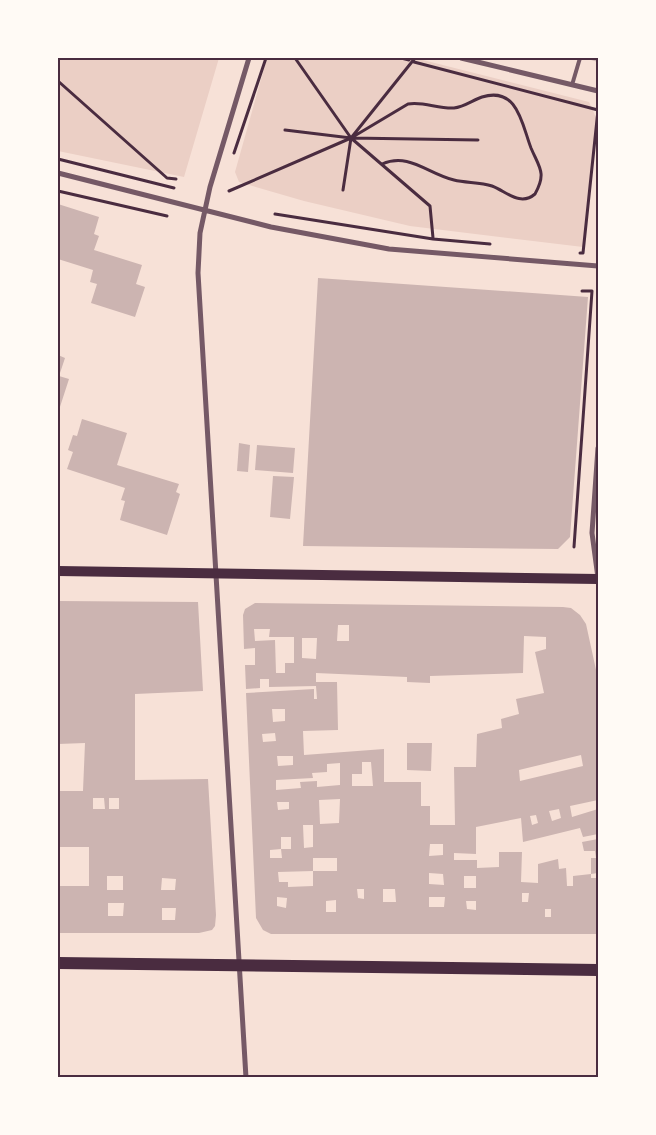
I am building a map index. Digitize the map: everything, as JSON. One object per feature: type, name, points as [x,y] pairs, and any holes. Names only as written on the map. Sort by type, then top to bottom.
[{"type":"main road","points":[[58,571],[598,578]]},
{"type":"main road","points":[[58,963],[598,970]]},
{"type":"street","points":[[246,1078],[198,273],[200,234],[210,187],[249,58]]},
{"type":"street","points":[[461,58],[598,90]]},
{"type":"street","points":[[58,173],[272,227],[380,247],[598,266]]},
{"type":"street","points":[[598,448],[592,533],[598,578]]},
{"type":"lane","points":[[572,85],[580,58]]},
{"type":"path","points":[[231,161],[266,58]]},
{"type":"path","points":[[295,58],[351,138],[430,206],[435,251]]},
{"type":"path","points":[[401,58],[409,60]]},
{"type":"path","points":[[343,190],[351,138],[414,60],[598,110],[583,253],[574,252]]},
{"type":"path","points":[[58,81],[167,178],[176,179]]},
{"type":"path","points":[[230,191],[351,138],[408,104],[416,103],[456,108],[485,96],[500,96],[510,101],[522,119],[530,144],[540,163],[541,176],[535,194],[523,199],[510,196],[493,186],[440,176],[414,162],[395,160],[382,164]]},
{"type":"path","points":[[285,130],[351,138],[478,140]]},
{"type":"path","points":[[58,159],[174,188]]},
{"type":"path","points":[[58,191],[167,216]]},
{"type":"path","points":[[265,213],[433,238],[499,245]]},
{"type":"path","points":[[574,547],[592,291],[582,291]]},
{"type":"shaded area","points":[[58,58],[219,58],[184,177],[58,151]]},
{"type":"shaded area","points":[[267,58],[415,58],[589,102],[598,122],[583,247],[410,226],[304,201],[239,182],[235,172]]},
{"type":"building","points":[[592,58],[598,58],[598,62],[591,60]]},
{"type":"building","points":[[58,204],[99,217],[94,234],[99,236],[94,250],[142,265],[136,284],[145,287],[135,317],[91,303],[97,284],[90,282],[93,270],[58,259]]},
{"type":"building","points":[[318,278],[588,297],[570,537],[558,549],[303,546]]},
{"type":"building","points":[[58,355],[65,358],[59,376],[69,379],[58,413]]},
{"type":"building","points":[[82,419],[127,433],[117,465],[179,484],[176,492],[180,494],[167,535],[120,520],[125,501],[121,500],[125,488],[67,469],[73,452],[68,450],[73,435],[77,436]]},
{"type":"building","points":[[239,443],[250,445],[248,472],[237,471]]},
{"type":"building","points":[[257,445],[295,448],[293,473],[255,470]]},
{"type":"building","points":[[273,476],[294,477],[290,519],[270,517]]},
{"type":"building","points":[[58,601],[198,602],[203,691],[135,694],[135,780],[208,779],[216,915],[215,926],[212,930],[199,933],[58,933],[58,886],[89,886],[89,847],[58,847],[58,791],[83,791],[85,743],[58,744]],"holes":[[[93,798],[104,798],[105,809],[93,809]],[[109,798],[119,798],[119,809],[109,809]],[[107,876],[123,876],[123,890],[107,890]],[[162,878],[176,879],[175,890],[161,890]],[[108,903],[124,903],[123,916],[108,916]],[[162,908],[176,908],[175,920],[162,920]]]},
{"type":"building","points":[[255,603],[563,607],[571,608],[580,615],[586,624],[598,679],[598,800],[570,806],[572,817],[598,809],[598,834],[583,837],[580,828],[523,842],[521,818],[476,827],[476,854],[454,853],[454,860],[477,860],[477,868],[499,867],[499,852],[522,852],[521,882],[538,883],[538,864],[558,859],[559,869],[566,868],[567,886],[573,886],[573,876],[591,874],[591,878],[598,878],[598,934],[271,934],[263,930],[256,918],[246,693],[314,689],[314,699],[317,699],[316,686],[269,687],[269,679],[260,679],[260,688],[246,689],[245,665],[255,665],[255,648],[244,649],[243,615],[245,609]],"holes":[[[338,625],[349,625],[349,641],[337,641]],[[254,629],[270,629],[269,637],[294,637],[294,663],[285,663],[285,673],[276,673],[275,640],[255,641]],[[524,636],[546,637],[546,649],[535,652],[544,693],[516,699],[519,714],[501,719],[502,728],[477,734],[476,767],[454,767],[455,825],[430,825],[430,806],[421,806],[421,782],[384,782],[384,749],[304,755],[303,731],[338,730],[337,682],[316,682],[316,673],[407,677],[407,682],[430,683],[430,676],[523,673]],[[302,638],[317,638],[316,659],[302,658]],[[272,709],[285,709],[285,721],[273,722]],[[275,733],[276,741],[263,742],[262,734]],[[581,755],[583,766],[520,781],[519,770]],[[277,756],[293,756],[293,765],[278,766]],[[362,762],[371,762],[373,786],[352,786],[352,774],[362,774]],[[340,763],[340,785],[317,787],[317,781],[300,782],[301,788],[276,790],[276,780],[313,778],[312,773],[327,772],[327,764]],[[340,799],[339,823],[320,824],[319,800]],[[277,802],[289,802],[289,809],[278,810]],[[559,809],[561,818],[552,821],[549,811]],[[536,815],[538,823],[532,825],[530,816]],[[303,825],[313,825],[313,847],[304,848]],[[281,837],[291,837],[291,849],[281,849]],[[430,844],[443,844],[443,855],[429,856]],[[281,849],[282,858],[270,858],[270,850]],[[313,858],[337,858],[337,871],[313,871]],[[313,871],[313,886],[288,887],[288,882],[279,882],[278,872]],[[429,873],[443,874],[444,885],[429,884]],[[464,876],[476,876],[476,888],[464,888]],[[357,889],[364,889],[364,899],[358,898]],[[383,889],[395,889],[396,902],[383,902]],[[522,893],[529,893],[528,902],[522,902]],[[277,897],[287,898],[286,908],[277,906]],[[429,897],[445,897],[444,907],[429,907]],[[336,900],[336,912],[326,912],[326,901]],[[466,901],[476,901],[476,910],[467,909]],[[545,909],[551,909],[551,917],[545,917]]]},
{"type":"building","points":[[407,743],[432,743],[431,771],[407,770]]},
{"type":"building","points":[[598,839],[598,873],[591,874],[591,858],[596,858],[595,851],[584,851],[582,842]]}]
